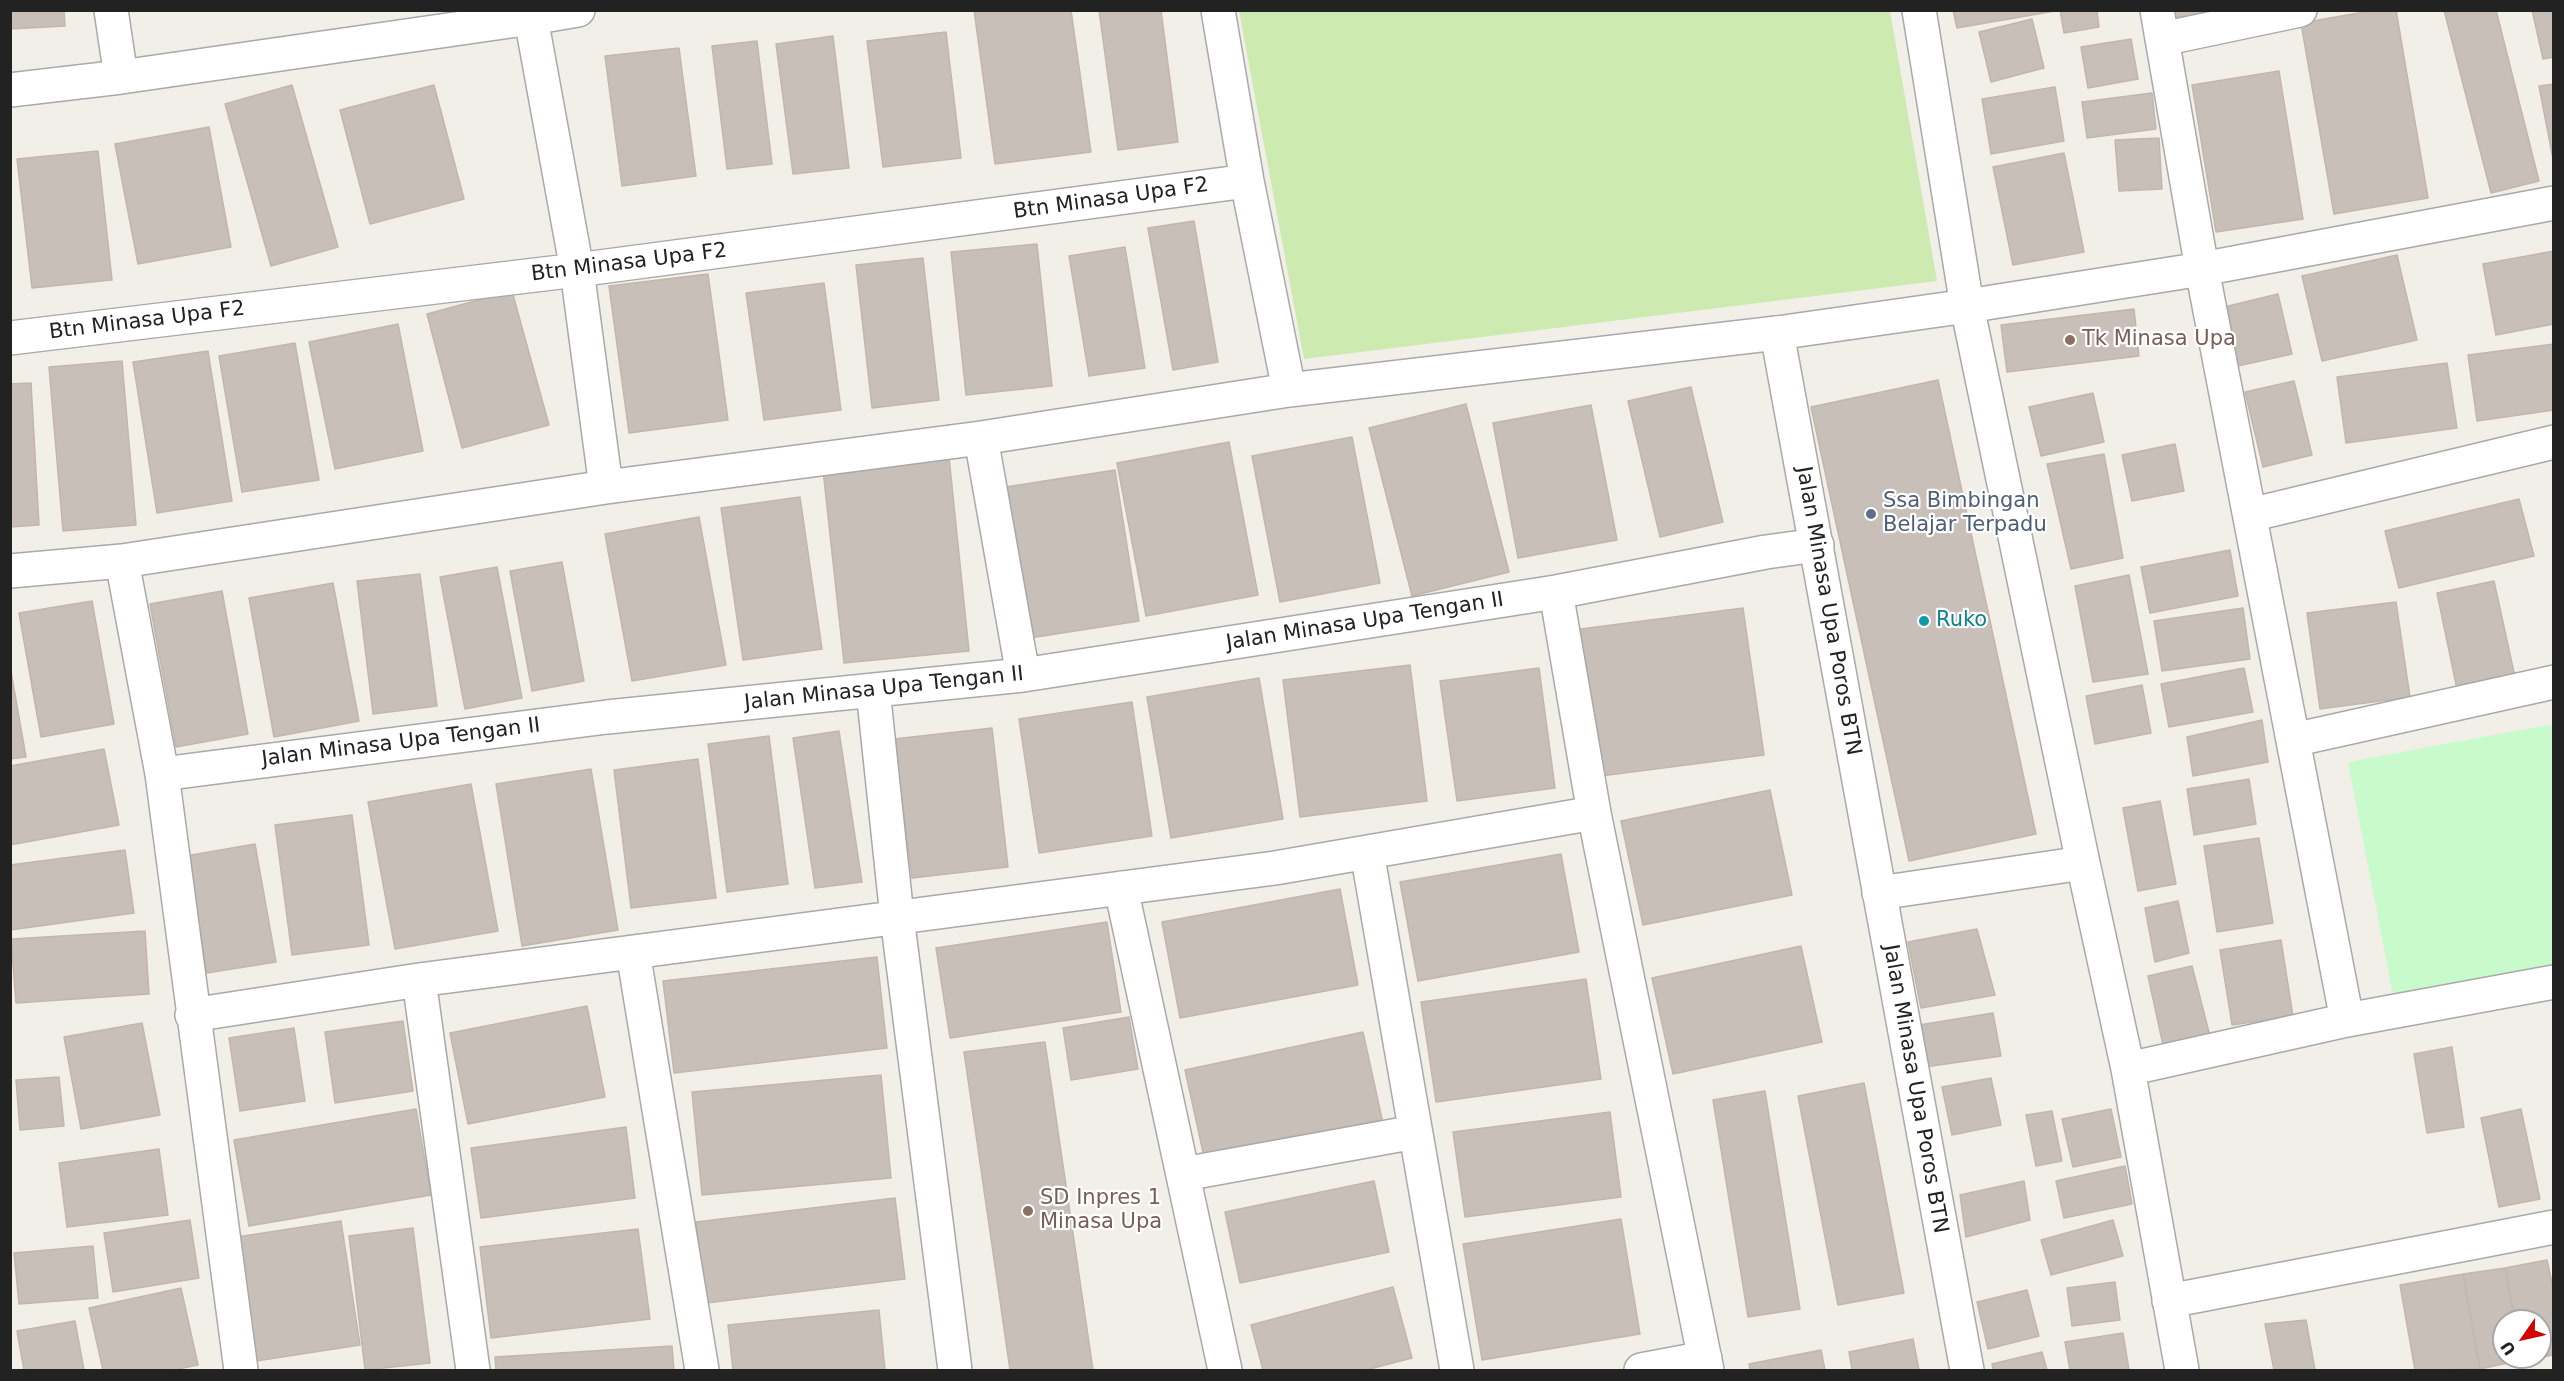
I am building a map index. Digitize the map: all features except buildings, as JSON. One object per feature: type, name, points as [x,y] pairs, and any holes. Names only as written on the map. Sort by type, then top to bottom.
[{"type":"street","points":[[111,10],[121,77]]},
{"type":"street","points":[[10,90],[121,77],[578,10]]},
{"type":"street","points":[[1218,10],[1247,181],[1289,390]]},
{"type":"street","points":[[1919,10],[1967,306],[2128,1069],[2182,1371]]},
{"type":"street","points":[[2300,10],[2159,25],[2202,269],[2347,1020]]},
{"type":"street","points":[[531,18],[577,270],[606,487]]},
{"type":"street","name":"Btn Minasa Upa F2","points":[[10,338],[577,270],[1247,181]]},
{"type":"street","points":[[10,571],[122,561],[606,487],[981,438],[1289,390],[1777,333],[1967,306],[2202,269],[2553,202]]},
{"type":"street","name":"Jalan Minasa Upa Poros BTN","points":[[1777,333],[1967,1371]]},
{"type":"street","points":[[981,438],[1023,675]]},
{"type":"street","points":[[2250,515],[2553,442]]},
{"type":"street","name":"Jalan Minasa Upa Tengan II","points":[[162,774],[608,717],[1023,675],[1556,592],[1817,544]]},
{"type":"street","points":[[122,561],[162,774],[241,1371]]},
{"type":"street","points":[[1556,592],[1594,813],[1706,1364],[1641,1371]]},
{"type":"street","points":[[2293,740],[2553,682]]},
{"type":"street","points":[[873,690],[897,917],[955,1371]]},
{"type":"street","points":[[192,1014],[419,980],[1275,868],[1594,813]]},
{"type":"street","points":[[1367,852],[1456,1371]]},
{"type":"street","points":[[1879,893],[2083,863]]},
{"type":"street","points":[[1121,888],[1225,1371]]},
{"type":"street","points":[[633,952],[702,1371]]},
{"type":"street","points":[[419,980],[473,1371]]},
{"type":"street","points":[[2128,1069],[2347,1020],[2553,982]]},
{"type":"street","points":[[1184,1173],[1415,1132]]},
{"type":"street","points":[[2169,1301],[2553,1227]]},
{"type":"green space","points":[[1239,11],[1890,11],[1937,281],[1304,359]]},
{"type":"green space","points":[[2553,724],[2553,982],[2396,1011],[2348,762]]},
{"type":"place","name":"Tk Minasa Upa","points":[[2070,340]]},
{"type":"place","name":"Ssa Bimbingan Belajar Terpadu","points":[[1871,514]]},
{"type":"place","name":"Ruko","points":[[1924,621]]},
{"type":"place","name":"SD Inpres 1 Minasa Upa","points":[[1028,1211]]}]
